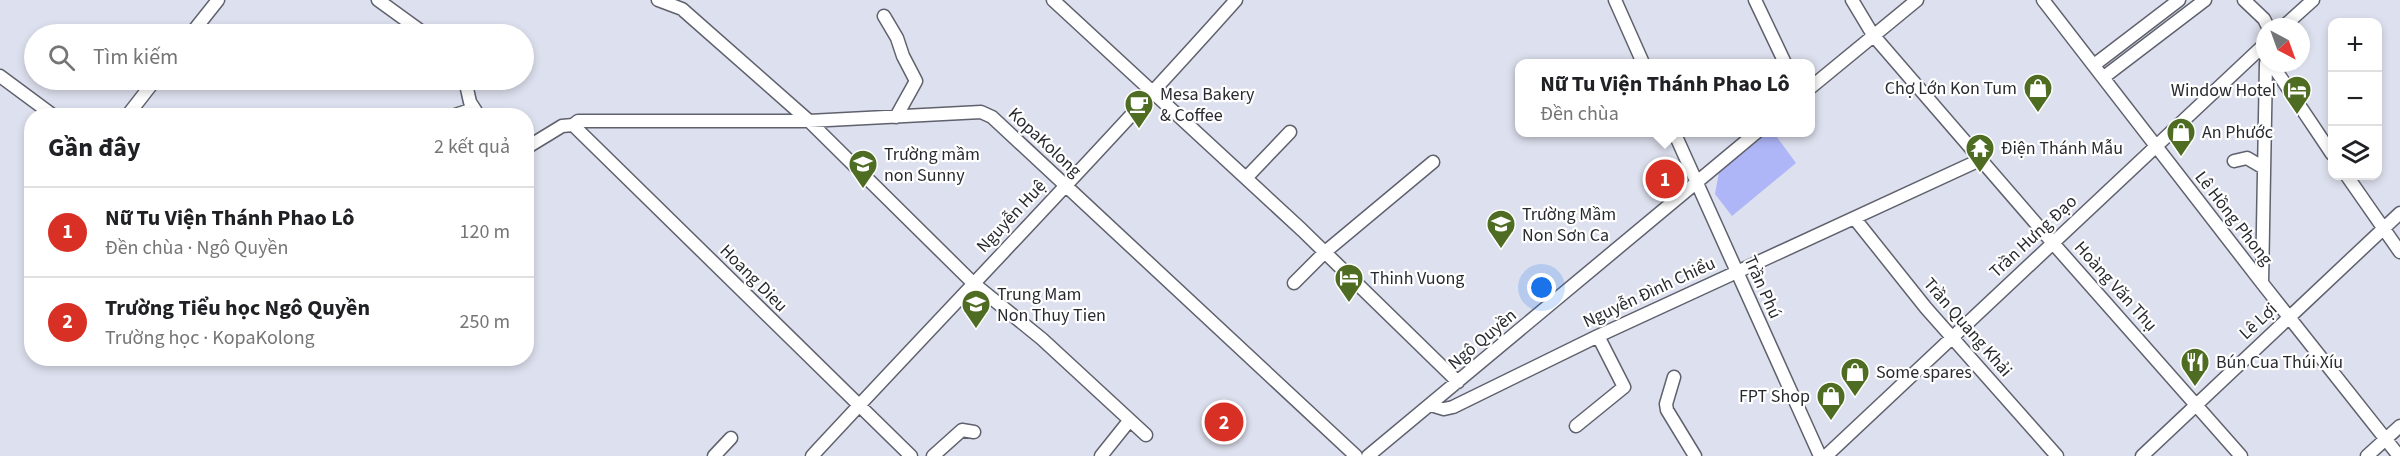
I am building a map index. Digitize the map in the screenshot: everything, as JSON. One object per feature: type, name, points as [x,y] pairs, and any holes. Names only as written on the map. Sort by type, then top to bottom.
[{"type":"street","points":[[199,24],[218,0]]},
{"type":"street","points":[[378,0],[411,24]]},
{"type":"street","points":[[658,0],[684,4],[809,121],[973,283],[1042,339],[1146,435]]},
{"type":"street","points":[[1053,0],[1325,252],[1458,382]]},
{"type":"street","name":"Nguyễn Huệ","points":[[812,456],[1154,93],[1236,0]]},
{"type":"street","points":[[1615,0],[1641,59]]},
{"type":"street","points":[[1755,0],[1783,59]]},
{"type":"street","name":"Hoàng Văn Thụ","points":[[1852,0],[1873,35],[2241,456]]},
{"type":"street","points":[[1815,84],[1917,0]]},
{"type":"street","points":[[2094,65],[2179,0]]},
{"type":"street","points":[[2103,77],[2205,0]]},
{"type":"street","points":[[2244,0],[2257,5]]},
{"type":"street","points":[[2293,18],[2313,0]]},
{"type":"street","name":"Lê Hồng Phong","points":[[2048,2],[2156,147],[2399,456]]},
{"type":"street","points":[[884,16],[897,38],[916,81],[896,117]]},
{"type":"street","name":"Trần Hưng Đạo","points":[[1826,456],[2256,53]]},
{"type":"street","points":[[2262,284],[2266,72]]},
{"type":"street","points":[[2277,72],[2328,148]]},
{"type":"street","points":[[0,76],[43,108]]},
{"type":"street","points":[[133,108],[147,90]]},
{"type":"street","points":[[467,90],[474,108]]},
{"type":"street","name":"KopaKolong","points":[[534,143],[562,126],[573,125],[578,121],[809,121],[981,112],[992,117],[1356,456]]},
{"type":"street","name":"Hoang Dieu","points":[[573,125],[911,456]]},
{"type":"street","points":[[1246,178],[1290,132]]},
{"type":"street","name":"Trần Phú","points":[[1676,137],[1820,456]]},
{"type":"street","name":"Ngô Quyền","points":[[1368,456],[1751,137]]},
{"type":"street","points":[[2234,161],[2247,158],[2264,168]]},
{"type":"street","name":"Nguyễn Đình Chiểu","points":[[1431,405],[1444,409],[1453,408],[1598,336],[1982,159]]},
{"type":"street","points":[[1294,283],[1325,252],[1433,162]]},
{"type":"street","points":[[2350,180],[2400,252]]},
{"type":"street","name":"Lê Lợi","points":[[2142,456],[2400,213]]},
{"type":"street","name":"Trần Quang Khải","points":[[1855,219],[1885,258],[2056,456]]},
{"type":"street","points":[[1576,426],[1623,387],[1598,336]]},
{"type":"street","points":[[1674,377],[1666,404],[1667,410],[1695,456]]},
{"type":"street","points":[[1101,456],[1129,421]]},
{"type":"street","points":[[2367,456],[2400,426]]},
{"type":"street","points":[[933,456],[962,430],[974,432]]},
{"type":"street","points":[[714,456],[731,438]]},
{"type":"shaded area","points":[[1763,137],[1777,137],[1796,163],[1732,216],[1715,194],[1719,172]]},
{"type":"place","name":"Chợ Lớn Kon Tum","points":[[2038,114]]},
{"type":"place","name":"Window Hotel","points":[[2297,116]]},
{"type":"place","name":"Mesa Bakery & Coffee","points":[[1139,130]]},
{"type":"place","name":"An Phước","points":[[2181,158]]},
{"type":"place","name":"Điện Thánh Mẫu","points":[[1980,174]]},
{"type":"place","name":"Nữ Tu Viện Thánh Phao Lô","points":[[1665,179]]},
{"type":"place","name":"Trường mầm non Sunny","points":[[863,190]]},
{"type":"place","name":"Trường Mầm Non Sơn Ca","points":[[1501,250]]},
{"type":"place","name":"Thinh Vuong","points":[[1349,304]]},
{"type":"place","name":"Trung Mam Non Thuy Tien","points":[[976,330]]},
{"type":"place","name":"Bún Cua Thúi Xíu","points":[[2195,388]]},
{"type":"place","name":"Some spares","points":[[1855,398]]},
{"type":"place","name":"Trường Tiểu học Ngô Quyền","points":[[1224,422]]},
{"type":"place","name":"FPT Shop","points":[[1831,422]]}]
